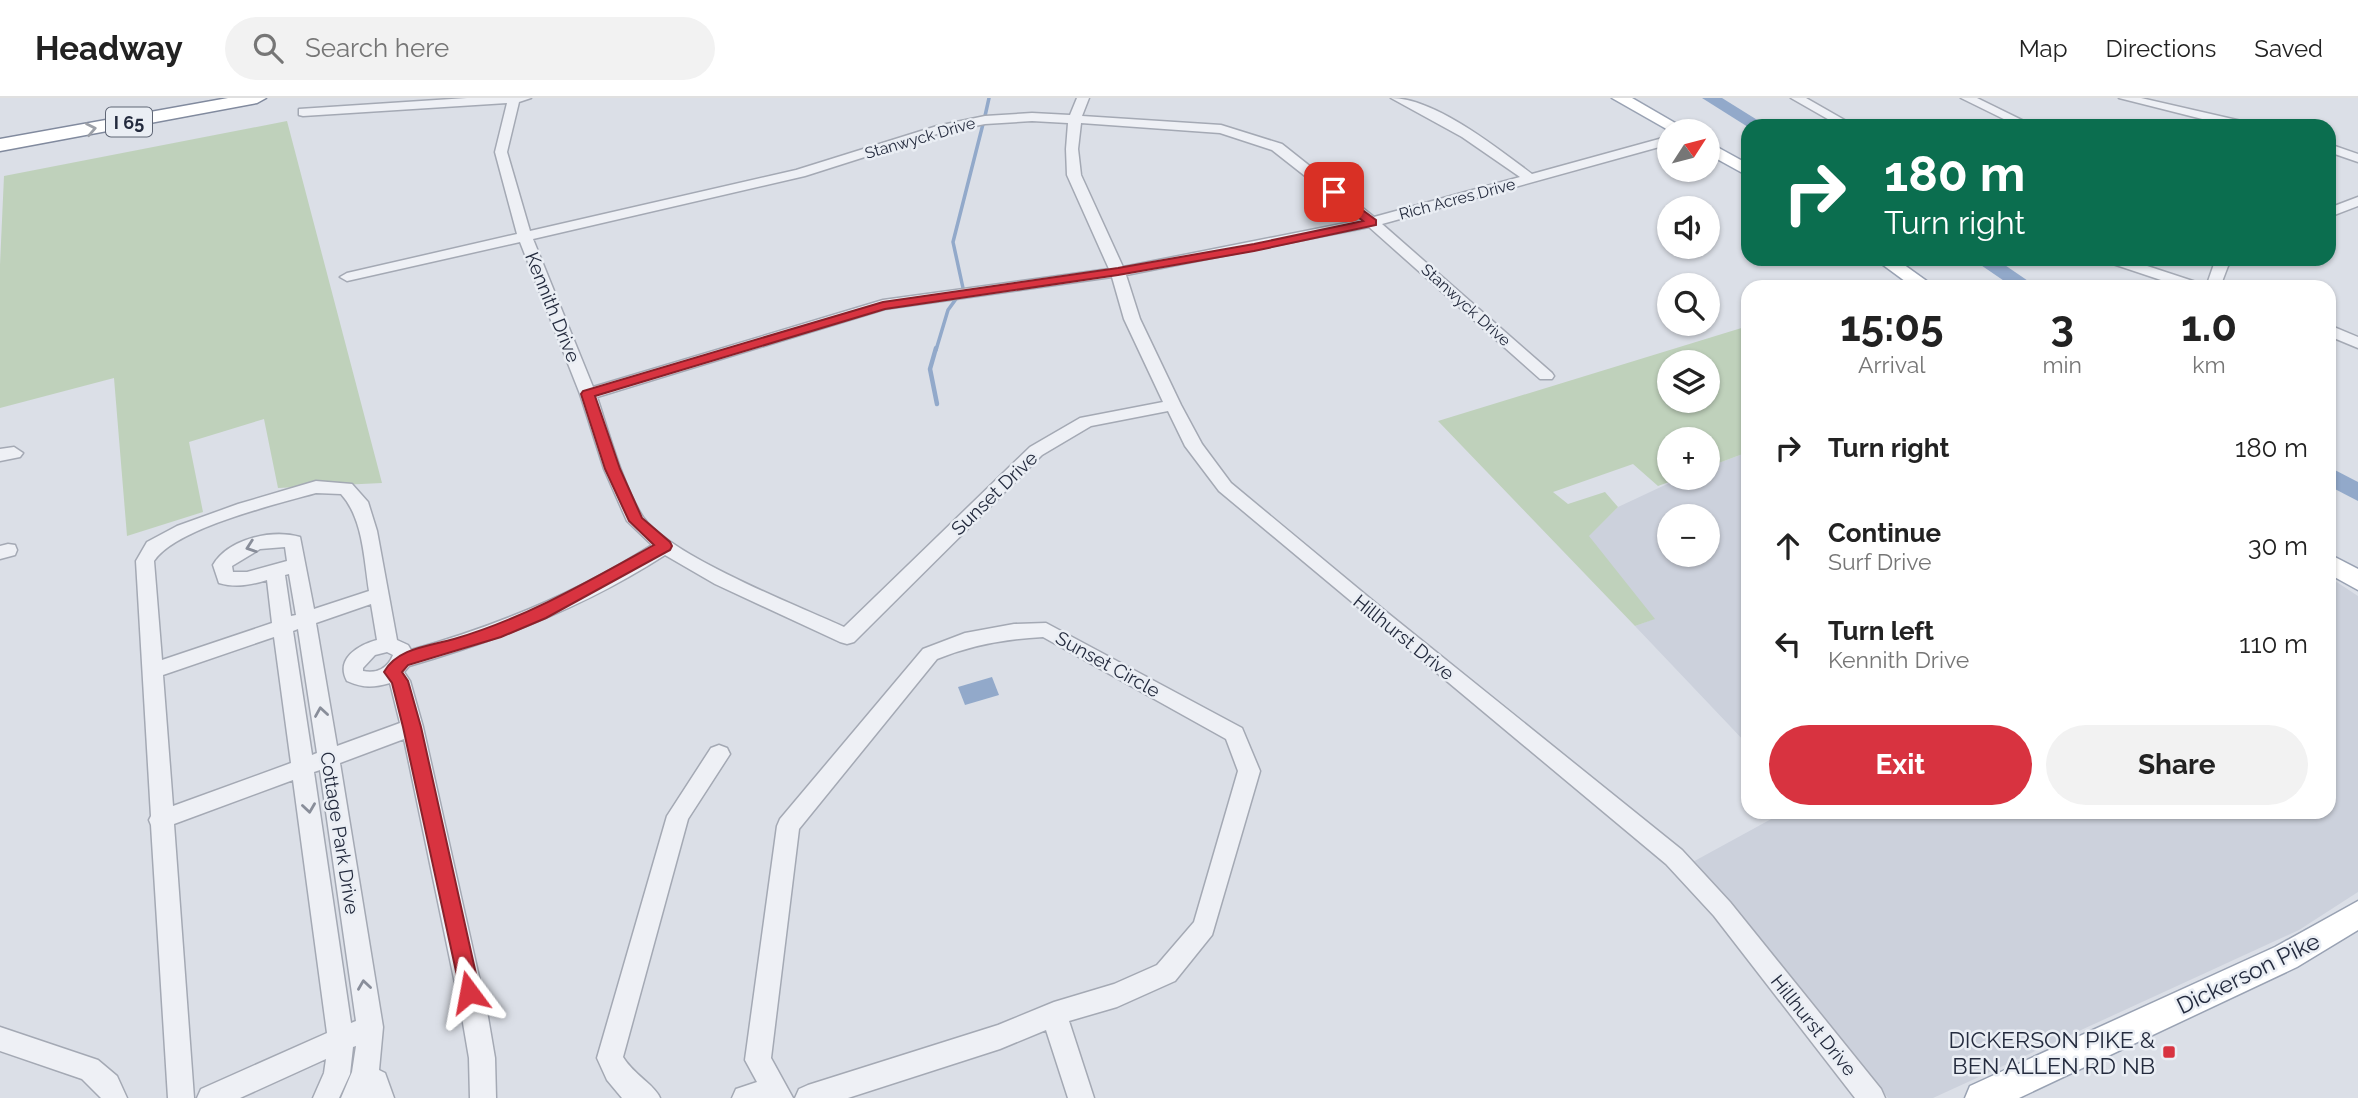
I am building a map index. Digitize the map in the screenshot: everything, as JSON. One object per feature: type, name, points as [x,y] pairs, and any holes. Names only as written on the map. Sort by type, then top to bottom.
[{"type":"highway","name":"I 65","points":[[0,145],[257,98]]},
{"type":"highway","points":[[0,133],[128,103]]},
{"type":"main road","points":[[1620,98],[1659,119]]},
{"type":"main road","points":[[1720,154],[1741,167]]},
{"type":"main road","points":[[1894,266],[1916,280]]},
{"type":"main road","points":[[2336,567],[2358,581]]},
{"type":"main road","name":"Dickerson Pike","points":[[1983,1098],[2286,957],[2358,914]]},
{"type":"street","points":[[303,113],[518,98]]},
{"type":"street","name":"Kennith Drive","points":[[518,98],[501,152],[525,237],[588,394],[612,469],[636,521],[665,546],[722,579],[847,637]]},
{"type":"street","name":"Hillhurst Drive","points":[[1083,98],[1075,119],[1072,149],[1074,175],[1118,272],[1132,319],[1173,405],[1194,446],[1226,488],[1674,857],[1722,909],[1872,1098]]},
{"type":"street","points":[[1397,98],[1426,111],[1474,139],[1531,179]]},
{"type":"street","points":[[1797,98],[1836,119]]},
{"type":"street","points":[[1967,98],[2013,119]]},
{"type":"street","points":[[2124,98],[2216,119]]},
{"type":"street","name":"Stanwyck Drive","points":[[347,277],[800,173],[937,130],[985,120],[1032,117],[1221,129],[1277,147],[1372,222],[1546,376]]},
{"type":"street","name":"Rich Acres Drive","points":[[588,394],[883,305],[1118,272],[1254,247],[1372,222],[1657,144]]},
{"type":"street","points":[[2336,150],[2358,158]]},
{"type":"street","points":[[2336,210],[2358,201]]},
{"type":"street","points":[[2133,266],[2176,280]]},
{"type":"street","points":[[2336,333],[2358,343]]},
{"type":"street","name":"Sunset Drive","points":[[847,637],[1036,451],[1086,422],[1173,405]]},
{"type":"street","points":[[181,1098],[160,820],[145,561],[154,547],[166,539],[244,508],[316,487],[346,488],[359,502],[380,594],[388,644]]},
{"type":"street","points":[[483,1098],[482,1058],[475,1017],[397,666],[401,650],[388,644],[361,654],[352,666],[352,671],[359,679],[367,680],[397,666],[540,614],[665,546]]},
{"type":"street","name":"Cottage Park Drive","points":[[326,1098],[337,1074],[341,1040],[282,626],[286,568],[306,618],[329,758],[370,1027],[367,1091]]},
{"type":"street","points":[[151,671],[380,594]]},
{"type":"street","name":"Sunset Circle","points":[[778,1095],[758,1060],[788,826],[930,654],[965,640],[1014,631],[1046,630],[1235,734],[1249,771],[1204,927],[1166,973],[1117,995],[1054,1014],[1000,1037],[808,1098]]},
{"type":"street","points":[[160,820],[412,727]]},
{"type":"street","points":[[647,1098],[638,1094],[617,1075],[610,1058],[678,816],[719,754]]},
{"type":"street","points":[[1054,1014],[1082,1098]]},
{"type":"street","points":[[210,1098],[370,1027]]},
{"type":"street","points":[[0,1039],[89,1069],[101,1076],[111,1088],[114,1098]]},
{"type":"street","points":[[745,1098],[778,1095]]},
{"type":"shaded area","points":[[1741,455],[1741,738],[1635,626],[1654,619],[1588,536],[1618,507],[1657,489],[1720,490],[1720,462]]},
{"type":"shaded area","points":[[2336,582],[2358,596],[2358,892],[2299,930],[1933,1098],[1888,1098],[1689,864],[1771,819],[2336,819]]},
{"type":"green space","points":[[287,121],[382,483],[278,488],[264,419],[189,442],[203,512],[127,536],[114,378],[0,408],[0,265],[4,176]]},
{"type":"green space","points":[[1741,328],[1741,455],[1720,462],[1720,427],[1657,427],[1657,485],[1633,464],[1553,492],[1568,504],[1605,492],[1618,507],[1589,536],[1655,619],[1635,626],[1438,421],[1657,354],[1657,413],[1720,413],[1720,350],[1670,350]]},
{"type":"water","points":[[992,677],[999,695],[965,705],[958,687]]},
{"type":"waterway","points":[[985,116],[989,98]]},
{"type":"waterway","points":[[1710,98],[1746,119]]},
{"type":"waterway","points":[[963,288],[953,242],[983,124]]},
{"type":"waterway","points":[[1993,266],[2016,280]]},
{"type":"waterway","points":[[936,350],[948,310],[956,299]]},
{"type":"waterway","points":[[936,348],[930,369],[937,404]]},
{"type":"waterway","points":[[2336,479],[2358,493]]},
{"type":"place","name":"DICKERSON PIKE & BEN ALLEN RD NB","points":[[2169,1052]]},
{"type":"route","points":[[469,992],[412,727],[400,681],[392,672],[402,660],[447,649],[540,614],[665,546],[636,521],[612,469],[588,394],[883,305],[1118,272],[1372,222],[1334,192]]}]
